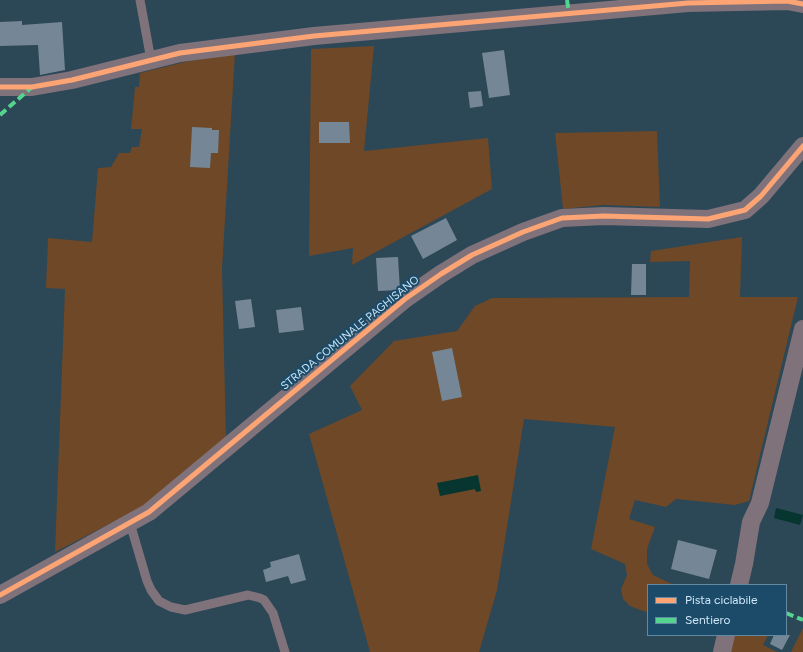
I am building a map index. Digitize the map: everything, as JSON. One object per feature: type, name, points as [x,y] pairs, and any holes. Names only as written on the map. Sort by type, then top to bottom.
[{"type":"street","points":[[0,87],[32,87],[52,84],[180,53],[314,36],[688,3],[787,1],[803,4]]},
{"type":"street","name":"STRADA COMUNALE PAGHISANO","points":[[0,594],[148,512],[405,299],[472,255],[522,232],[562,218],[604,216],[708,219],[745,210],[761,196],[803,146]]},
{"type":"street","points":[[739,584],[751,522],[760,503],[803,329]]},
{"type":"street","points":[[722,652],[726,636]]},
{"type":"lane","points":[[140,0],[151,60]]},
{"type":"lane","points":[[130,522],[146,581],[159,601],[171,607],[185,610],[248,595],[260,598],[264,600],[274,613],[285,652]]},
{"type":"shaded area","points":[[374,46],[364,151],[488,138],[492,189],[352,265],[353,248],[309,256],[311,49]]},
{"type":"shaded area","points":[[235,53],[222,269],[226,440],[144,506],[55,552],[65,289],[46,288],[48,238],[92,242],[98,168],[111,167],[119,153],[130,153],[132,147],[139,147],[142,129],[131,129],[135,87],[139,87],[140,73],[185,62]]},
{"type":"shaded area","points":[[657,131],[660,207],[603,205],[563,209],[555,133]]},
{"type":"shaded area","points":[[742,237],[740,297],[798,297],[749,501],[735,505],[676,499],[666,507],[635,500],[629,519],[655,527],[647,549],[647,564],[653,575],[672,584],[647,584],[647,612],[640,610],[630,606],[623,599],[621,589],[627,575],[625,564],[591,549],[615,427],[524,419],[497,590],[479,652],[370,652],[309,434],[362,410],[350,386],[394,341],[457,331],[475,306],[492,298],[689,297],[690,261],[650,262],[651,251]]},
{"type":"shaded area","points":[[478,475],[481,491],[476,492],[475,489],[440,496],[437,483]]},
{"type":"shaded area","points":[[776,508],[803,515],[800,525],[774,518]]},
{"type":"shaded area","points":[[803,628],[803,652],[791,652]]},
{"type":"shaded area","points":[[732,636],[768,636],[763,645],[777,652],[728,652]]},
{"type":"building","points":[[22,21],[22,25],[62,22],[65,70],[40,75],[38,45],[0,46],[0,22]]},
{"type":"building","points":[[504,50],[510,95],[489,98],[482,53]]},
{"type":"building","points":[[481,91],[483,106],[470,108],[468,92]]},
{"type":"building","points":[[319,122],[349,122],[350,143],[319,143]]},
{"type":"building","points":[[192,127],[212,128],[212,130],[219,130],[218,153],[211,153],[210,168],[190,167]]},
{"type":"building","points":[[446,218],[457,240],[423,259],[411,236]]},
{"type":"building","points":[[398,257],[400,290],[378,291],[376,258]]},
{"type":"building","points":[[632,264],[646,264],[646,295],[631,295]]},
{"type":"building","points":[[251,299],[255,327],[239,329],[235,301]]},
{"type":"building","points":[[301,307],[304,330],[279,333],[276,310]]},
{"type":"building","points":[[452,348],[462,397],[442,401],[432,352]]},
{"type":"building","points":[[678,540],[717,550],[709,579],[671,569]]},
{"type":"building","points":[[299,554],[306,580],[291,584],[288,576],[266,582],[263,570],[271,567],[270,562]]},
{"type":"building","points":[[790,635],[782,650],[770,644],[774,636]]},
{"type":"marked path","points":[[567,0],[569,13]]},
{"type":"marked path","points":[[0,115],[32,87]]},
{"type":"marked path","points":[[787,613],[803,620]]},
{"type":"cycle path","points":[[0,87],[32,87],[72,80],[180,53],[314,36],[688,3],[787,1],[803,4]]},
{"type":"cycle path","points":[[0,595],[149,512],[405,299],[472,255],[523,232],[562,218],[604,216],[708,219],[745,210],[761,196],[803,146]]}]
